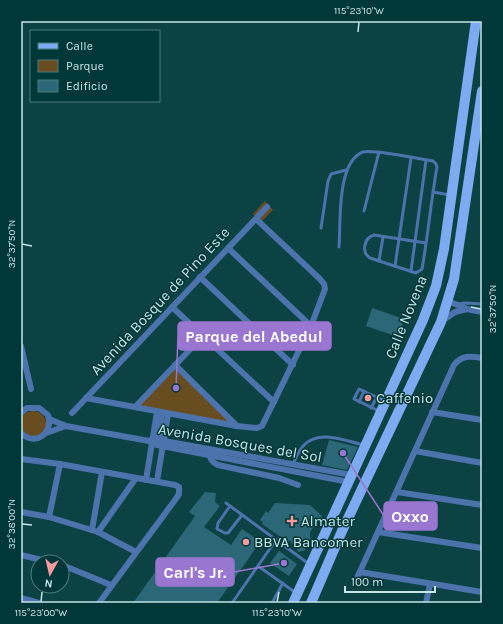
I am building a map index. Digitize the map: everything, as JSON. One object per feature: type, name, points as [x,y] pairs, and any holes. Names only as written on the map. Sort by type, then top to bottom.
[{"type":"main road","name":"Calle Novena","points":[[295,599],[423,320],[436,286],[444,249],[476,21]]},
{"type":"main road","name":"Calle Novena","points":[[310,603],[342,531],[441,322],[452,303],[454,279],[482,91]]},
{"type":"main road","points":[[342,531],[344,520],[354,497],[355,485],[350,479]]},
{"type":"street","name":"Avenida Bosque de Pino Este","points":[[72,413],[267,207]]},
{"type":"street","points":[[86,398],[237,426],[257,428],[264,424],[293,365],[325,293],[324,284],[320,279],[256,219]]},
{"type":"street","points":[[228,248],[311,326]]},
{"type":"street","points":[[200,277],[293,365]]},
{"type":"street","points":[[452,303],[467,309],[482,312]]},
{"type":"street","points":[[172,307],[274,402]]},
{"type":"street","points":[[441,322],[455,312],[467,309]]},
{"type":"street","points":[[135,407],[203,336]]},
{"type":"street","points":[[21,346],[31,388]]},
{"type":"street","points":[[482,358],[468,357],[458,360],[451,371],[358,575],[482,592]]},
{"type":"street","points":[[175,365],[237,426]]},
{"type":"street","points":[[21,373],[29,378]]},
{"type":"street","points":[[21,413],[24,407]]},
{"type":"street","name":"Avenida Bosques del Sol","points":[[24,407],[39,408],[45,412],[49,419],[66,426],[350,479]]},
{"type":"street","points":[[432,412],[482,420]]},
{"type":"street","points":[[146,480],[162,413]]},
{"type":"street","points":[[157,481],[156,442],[162,413]]},
{"type":"street","points":[[46,433],[49,426],[49,419]]},
{"type":"street","name":"Avenida Bosques del Sol","points":[[21,433],[28,438],[35,439],[46,433],[66,426]]},
{"type":"street","points":[[210,452],[212,462],[218,465],[279,478],[298,485]]},
{"type":"street","name":"Avenida Bosques del Sol","points":[[210,452],[294,464],[350,479]]},
{"type":"street","points":[[415,452],[482,463]]},
{"type":"street","points":[[21,460],[60,464],[157,481],[179,487],[180,492],[175,500],[99,603]]},
{"type":"street","points":[[49,517],[60,464]]},
{"type":"street","points":[[95,531],[102,472]]},
{"type":"street","points":[[95,531],[136,478]]},
{"type":"street","points":[[397,492],[482,505]]},
{"type":"street","points":[[21,512],[49,517],[95,531],[136,552]]},
{"type":"street","points":[[378,532],[482,548]]},
{"type":"street","points":[[70,568],[112,586]]},
{"type":"street","points":[[426,603],[430,584]]},
{"type":"street","points":[[21,598],[39,603]]},
{"type":"lane","points":[[339,247],[341,194],[346,170],[356,156],[363,152],[379,152],[433,161],[436,164],[433,192],[426,243],[422,269],[416,273],[370,258],[366,255],[364,252],[366,240],[374,235],[426,243]]},
{"type":"lane","points":[[364,211],[379,152]]},
{"type":"lane","points":[[395,266],[411,158]]},
{"type":"lane","points":[[411,271],[426,160]]},
{"type":"lane","points":[[321,228],[328,181],[331,174],[346,170]]},
{"type":"lane","points":[[433,192],[452,195]]},
{"type":"lane","points":[[379,261],[383,237]]},
{"type":"lane","points":[[452,303],[482,304]]},
{"type":"lane","points":[[381,412],[354,399],[359,389],[386,402]]},
{"type":"lane","points":[[359,402],[364,391]]},
{"type":"lane","points":[[371,408],[376,397]]},
{"type":"lane","points":[[294,464],[303,445],[315,438],[329,438],[366,446]]},
{"type":"lane","points":[[226,503],[311,565]]},
{"type":"lane","points":[[230,506],[218,523],[217,528],[225,533],[228,533],[242,515]]},
{"type":"lane","points":[[232,603],[276,540]]},
{"type":"lane","points":[[258,566],[282,583],[295,599]]},
{"type":"lane","points":[[272,603],[282,583]]},
{"type":"green space","points":[[265,201],[273,210],[261,222],[253,214]]},
{"type":"green space","points":[[174,368],[233,424],[138,407]]},
{"type":"green space","points":[[33,411],[42,415],[46,424],[42,433],[33,437],[24,433],[20,424],[24,415]]},
{"type":"building","points":[[372,308],[404,319],[398,337],[366,326]]},
{"type":"building","points":[[329,440],[358,447],[347,470],[322,465]]},
{"type":"building","points":[[205,492],[216,493],[215,502],[220,506],[204,527],[231,545],[242,529],[260,541],[249,558],[217,603],[133,603],[195,516],[189,512]]},
{"type":"building","points":[[275,503],[310,505],[322,516],[310,532],[310,541],[305,541],[306,550],[298,552],[295,543],[292,544],[290,540],[288,542],[262,524],[263,522],[260,520],[266,511],[268,513]]},
{"type":"building","points":[[279,551],[297,564],[289,576],[270,563]]},
{"type":"place","name":"Parque del Abedul","points":[[176,388]]},
{"type":"place","name":"Caffenio","points":[[368,398]]},
{"type":"place","name":"Oxxo","points":[[343,453]]},
{"type":"place","name":"Almater","points":[[292,521]]},
{"type":"place","name":"BBVA Bancomer","points":[[246,542]]},
{"type":"place","name":"Carl's Jr.","points":[[284,563]]}]
